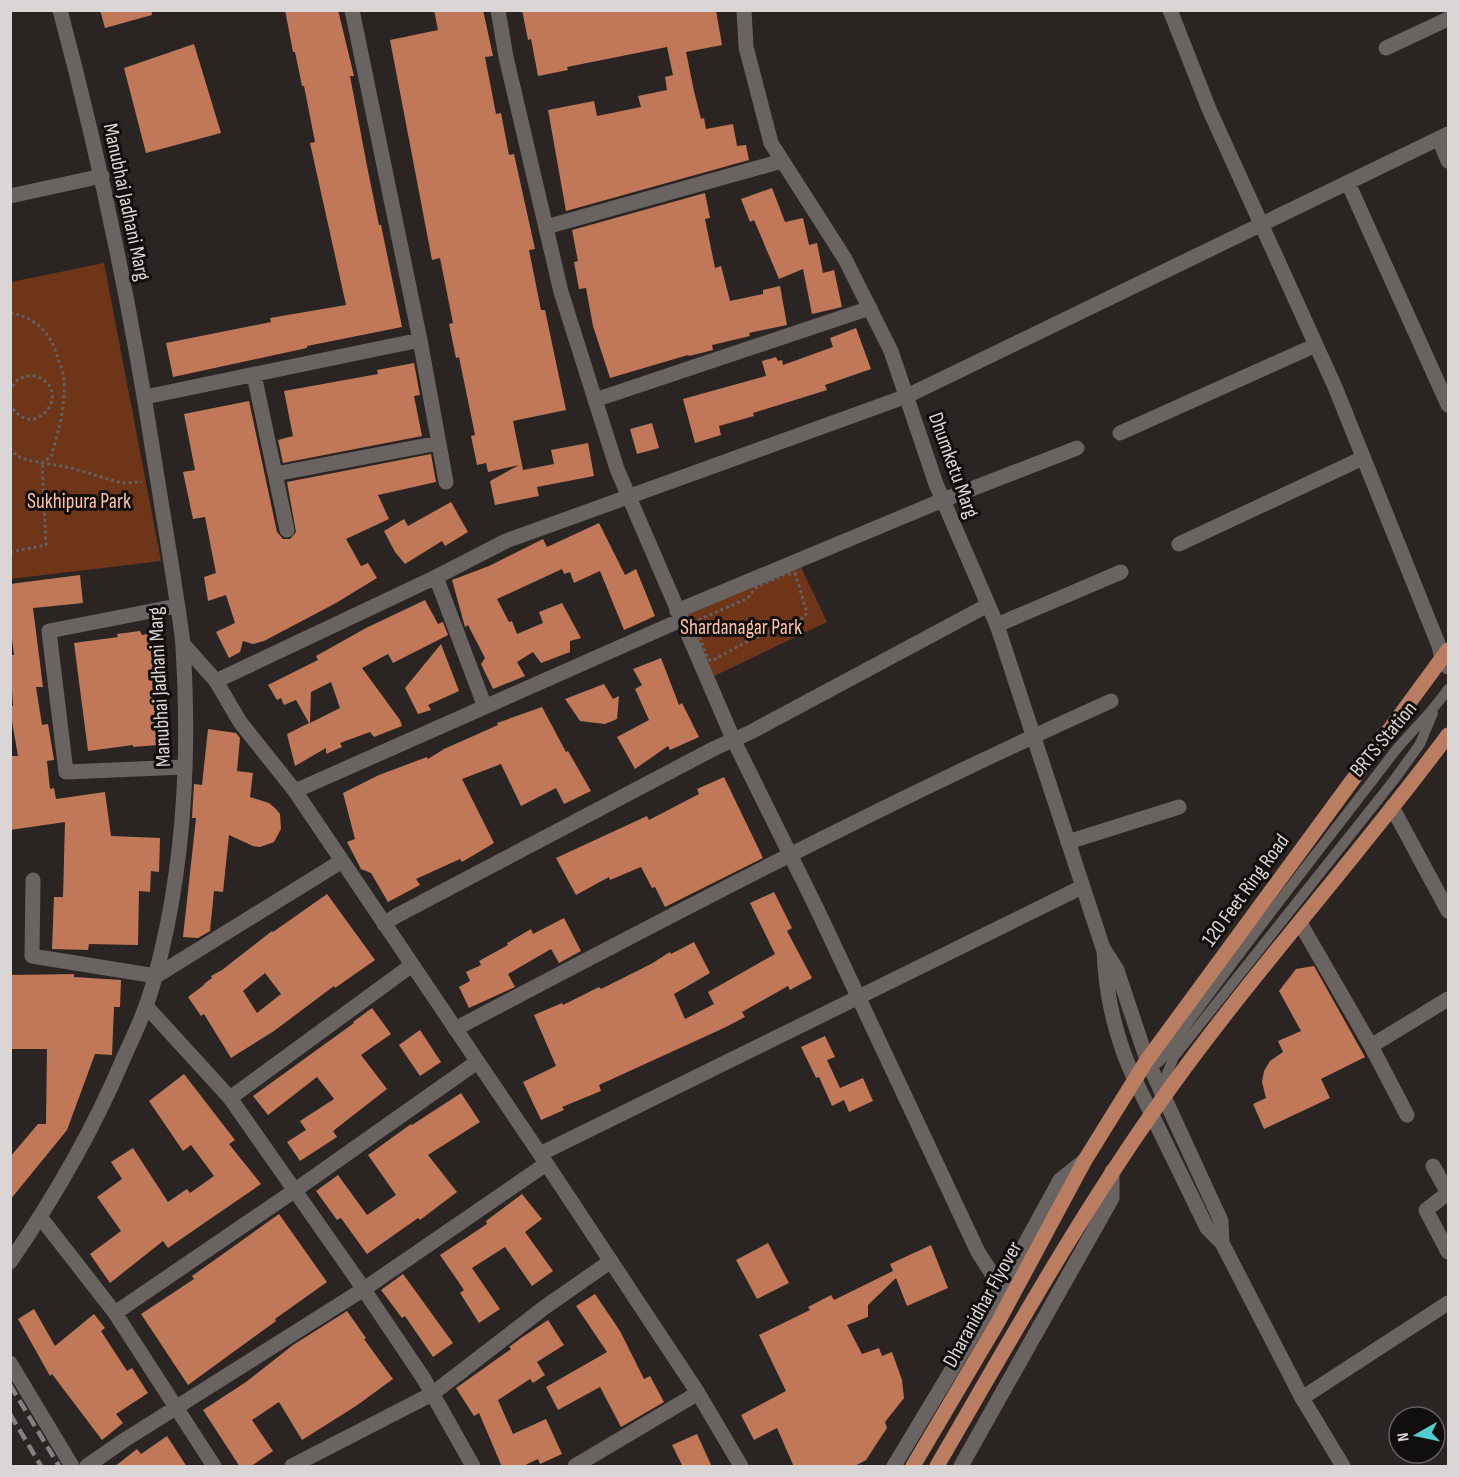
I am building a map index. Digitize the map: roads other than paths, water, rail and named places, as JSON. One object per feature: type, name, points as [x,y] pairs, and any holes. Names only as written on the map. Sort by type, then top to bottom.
[{"type":"main road","name":"120 Feet Ring Road","points":[[1085,1160],[1135,1080],[1149,1065],[1446,659]]},
{"type":"main road","points":[[1112,1172],[1147,1121],[1162,1093],[1449,735]]},
{"type":"main road","name":"Dharanidhar Flyover","points":[[913,1467],[998,1322],[1085,1160]]},
{"type":"main road","name":"Dharanidhar Flyover","points":[[937,1467],[1112,1172]]},
{"type":"street","name":"Manubhai Jadhani Marg","points":[[10,1262],[41,1218],[76,1159],[106,1101],[146,1006],[156,976],[177,860],[185,767],[183,644],[145,397],[102,176],[60,10]]},
{"type":"street","points":[[352,10],[420,340],[446,482]]},
{"type":"street","points":[[498,10],[506,57],[561,292],[616,469],[684,618],[734,741],[791,855],[973,1242],[1001,1288]]},
{"type":"street","name":"Dhumketu Marg","points":[[744,10],[746,47],[771,143],[845,259],[891,351],[943,501],[997,625],[1104,948]]},
{"type":"street","points":[[1170,10],[1209,110],[1316,345],[1446,659]]},
{"type":"street","points":[[1386,48],[1449,19]]},
{"type":"street","points":[[216,681],[436,577],[506,541],[907,396],[1444,137],[1449,161]]},
{"type":"street","points":[[546,227],[783,161]]},
{"type":"street","points":[[10,196],[102,176]]},
{"type":"street","points":[[1348,183],[1449,405]]},
{"type":"street","points":[[595,400],[870,308]]},
{"type":"street","points":[[145,397],[420,340]]},
{"type":"street","points":[[1120,433],[1316,345]]},
{"type":"street","points":[[254,375],[287,530]]},
{"type":"street","points":[[275,474],[439,443]]},
{"type":"street","points":[[295,791],[943,501],[1077,448]]},
{"type":"street","points":[[1179,544],[1363,458]]},
{"type":"street","points":[[997,625],[1122,572]]},
{"type":"street","points":[[436,577],[485,707]]},
{"type":"street","points":[[384,924],[988,605]]},
{"type":"street","points":[[177,606],[49,631],[66,772],[185,767]]},
{"type":"street","points":[[183,644],[216,681],[240,722],[295,791],[611,1261],[698,1393],[741,1467]]},
{"type":"street","points":[[455,1029],[791,855],[1034,736],[1111,701]]},
{"type":"street","points":[[1068,842],[1179,807]]},
{"type":"street","points":[[1392,807],[1449,911]]},
{"type":"street","points":[[33,880],[32,956],[156,976],[342,861]]},
{"type":"street","points":[[87,1467],[123,1441],[364,1289],[543,1159],[858,996],[1082,887]]},
{"type":"street","points":[[1300,923],[1371,1046],[1407,1115]]},
{"type":"street","points":[[1104,948],[1117,970],[1149,1065],[1221,1221],[1222,1243]]},
{"type":"street","points":[[1104,948],[1104,976],[1127,1064],[1135,1080],[1147,1121],[1207,1228],[1222,1243],[1302,1398],[1343,1467]]},
{"type":"street","points":[[230,1098],[412,965]]},
{"type":"street","points":[[1371,1046],[1449,999]]},
{"type":"street","points":[[146,1006],[230,1098],[364,1289],[432,1394],[473,1467]]},
{"type":"street","points":[[115,1313],[477,1062]]},
{"type":"street","points":[[894,1467],[1001,1288],[1060,1180],[1085,1160]]},
{"type":"street","points":[[1433,1166],[1448,1193],[1426,1210],[1449,1252]]},
{"type":"street","points":[[961,1467],[1112,1198],[1112,1172]]},
{"type":"street","points":[[41,1218],[115,1313],[214,1467]]},
{"type":"street","points":[[292,1467],[432,1394],[545,1307],[611,1261]]},
{"type":"street","points":[[1302,1398],[1449,1303]]},
{"type":"street","points":[[10,1363],[72,1467]]},
{"type":"street","points":[[575,1467],[698,1393]]},
{"type":"lane","points":[[1436,707],[1449,689]]},
{"type":"lane","name":"BRTS Station","points":[[1149,1065],[1161,1060],[1407,735],[1436,707]]},
{"type":"lane","name":"BRTS Station","points":[[1162,1093],[1174,1057],[1394,780],[1420,744],[1436,707]]},
{"type":"railway","points":[[10,1385],[59,1466]]},
{"type":"railway","points":[[10,1414],[41,1466]]},
{"type":"park label","name":"Sukhipura Park","points":[[79,501]]},
{"type":"park label","name":"Shardanagar Park","points":[[741,627]]}]
